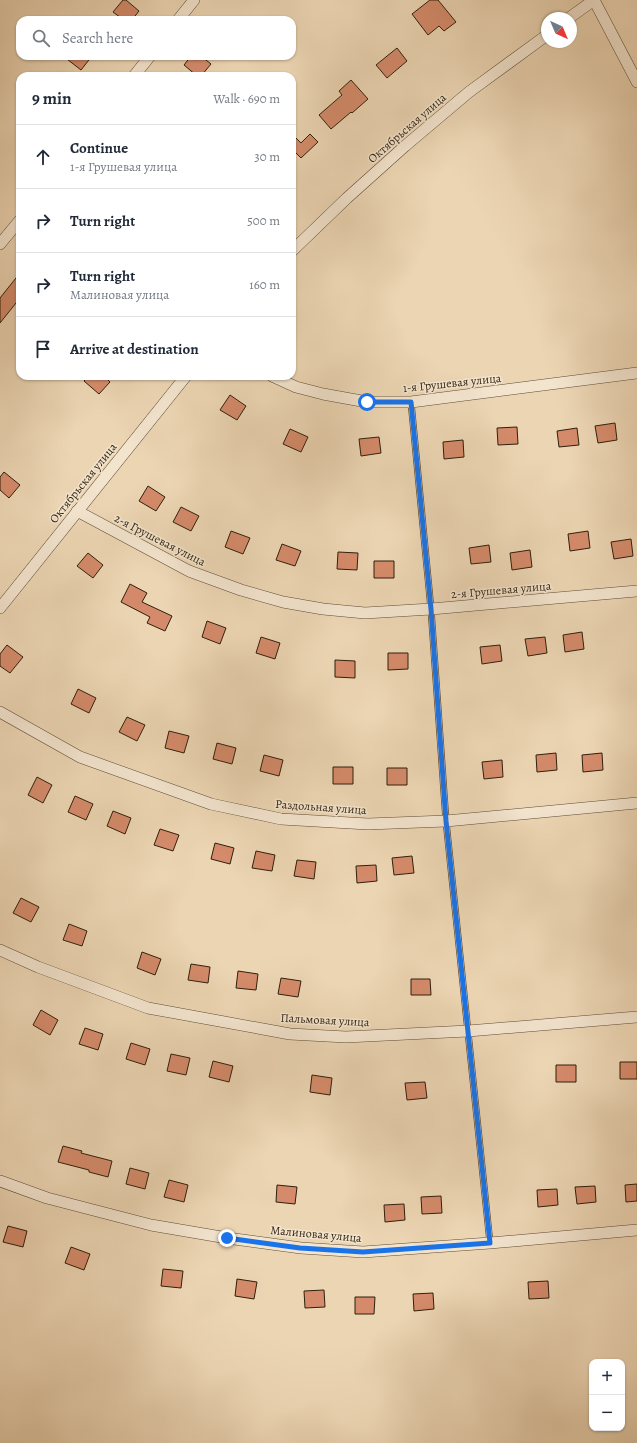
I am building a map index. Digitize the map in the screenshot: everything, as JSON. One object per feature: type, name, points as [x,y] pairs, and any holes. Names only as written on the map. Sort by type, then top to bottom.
[{"type":"street","points":[[181,16],[194,0]]},
{"type":"street","points":[[577,12],[594,0],[637,82]]},
{"type":"street","name":"Октябрьская улица","points":[[296,247],[347,198],[405,146],[469,92],[541,38]]},
{"type":"street","points":[[137,72],[147,60]]},
{"type":"street","points":[[0,244],[16,225]]},
{"type":"street","name":"1-я Грушевая улица","points":[[281,380],[296,387],[323,394],[367,402],[411,402],[637,373]]},
{"type":"street","name":"Октябрьская улица","points":[[0,608],[183,380]]},
{"type":"street","name":"2-я Грушевая улица","points":[[77,511],[189,571],[241,590],[283,602],[330,610],[365,613],[431,609],[637,591]]},
{"type":"street","name":"Раздольная улица","points":[[0,712],[80,757],[211,804],[281,819],[368,824],[446,821],[637,804]]},
{"type":"street","name":"Пальмовая улица","points":[[0,950],[38,967],[148,1008],[290,1034],[346,1037],[468,1031],[637,1017]]},
{"type":"street","name":"Малиновая улица","points":[[0,1181],[47,1198],[151,1225],[227,1238],[300,1248],[363,1252],[637,1230]]},
{"type":"lane","points":[[411,402],[431,609],[446,821],[490,1243]]},
{"type":"building","points":[[123,0],[126,0],[139,11],[135,16],[118,16],[113,12]]},
{"type":"building","points":[[430,0],[438,0],[456,22],[444,31],[439,26],[428,35],[412,14]]},
{"type":"building","points":[[397,48],[407,61],[387,78],[376,65]]},
{"type":"building","points":[[68,60],[89,60],[81,70]]},
{"type":"building","points":[[188,60],[206,60],[211,64],[204,72],[192,72],[184,65]]},
{"type":"building","points":[[351,80],[368,99],[331,129],[319,115],[342,95],[339,91]]},
{"type":"building","points":[[310,134],[318,142],[301,158],[296,153],[296,138],[301,143]]},
{"type":"building","points":[[16,278],[16,303],[0,323],[0,298]]},
{"type":"building","points":[[108,380],[110,382],[99,394],[84,381]]},
{"type":"building","points":[[230,395],[246,406],[237,420],[220,410]]},
{"type":"building","points":[[615,423],[617,440],[598,443],[595,426]]},
{"type":"building","points":[[517,427],[518,444],[498,445],[497,428]]},
{"type":"building","points":[[577,428],[579,445],[559,447],[557,431]]},
{"type":"building","points":[[290,429],[308,437],[301,452],[283,444]]},
{"type":"building","points":[[379,437],[381,453],[361,456],[359,439]]},
{"type":"building","points":[[463,440],[464,457],[444,459],[443,442]]},
{"type":"building","points":[[4,472],[20,485],[9,498],[0,490],[0,477]]},
{"type":"building","points":[[148,486],[165,497],[156,511],[139,501]]},
{"type":"building","points":[[181,507],[199,516],[191,531],[173,522]]},
{"type":"building","points":[[231,531],[250,538],[243,554],[225,547]]},
{"type":"building","points":[[588,531],[590,548],[570,551],[568,534]]},
{"type":"building","points":[[631,539],[633,556],[614,559],[611,542]]},
{"type":"building","points":[[282,544],[301,551],[295,566],[276,560]]},
{"type":"building","points":[[489,545],[491,562],[471,564],[469,548]]},
{"type":"building","points":[[530,550],[532,567],[512,570],[510,553]]},
{"type":"building","points":[[338,552],[358,553],[357,570],[337,569]]},
{"type":"building","points":[[88,553],[103,565],[93,578],[77,566]]},
{"type":"building","points":[[374,561],[394,561],[394,578],[374,578]]},
{"type":"building","points":[[130,584],[147,593],[142,602],[172,616],[165,631],[147,623],[150,617],[121,602]]},
{"type":"building","points":[[207,621],[226,628],[220,644],[202,637]]},
{"type":"building","points":[[582,632],[584,649],[565,652],[563,635]]},
{"type":"building","points":[[261,637],[280,643],[275,659],[256,653]]},
{"type":"building","points":[[545,637],[547,653],[528,656],[525,639]]},
{"type":"building","points":[[7,645],[23,657],[10,673],[0,666],[0,654]]},
{"type":"building","points":[[500,645],[502,661],[482,664],[480,647]]},
{"type":"building","points":[[388,653],[408,653],[408,669],[388,670]]},
{"type":"building","points":[[335,660],[355,661],[355,678],[335,677]]},
{"type":"building","points":[[78,689],[96,698],[89,713],[71,704]]},
{"type":"building","points":[[127,717],[145,725],[137,741],[119,732]]},
{"type":"building","points":[[169,731],[189,736],[184,753],[165,748]]},
{"type":"building","points":[[217,743],[236,748],[232,764],[213,759]]},
{"type":"building","points":[[556,753],[557,770],[537,772],[536,755]]},
{"type":"building","points":[[602,753],[603,770],[583,772],[582,755]]},
{"type":"building","points":[[264,755],[283,760],[279,776],[260,771]]},
{"type":"building","points":[[502,760],[503,777],[484,779],[482,762]]},
{"type":"building","points":[[333,767],[353,767],[353,784],[333,784]]},
{"type":"building","points":[[387,768],[407,768],[407,785],[387,785]]},
{"type":"building","points":[[37,777],[52,785],[43,803],[28,795]]},
{"type":"building","points":[[75,796],[93,804],[86,820],[68,812]]},
{"type":"building","points":[[113,811],[131,818],[125,834],[107,826]]},
{"type":"building","points":[[160,829],[179,835],[173,851],[154,845]]},
{"type":"building","points":[[215,843],[234,848],[230,864],[211,859]]},
{"type":"building","points":[[256,851],[275,855],[272,871],[252,868]]},
{"type":"building","points":[[412,856],[414,873],[394,875],[392,858]]},
{"type":"building","points":[[297,860],[316,862],[314,879],[294,876]]},
{"type":"building","points":[[376,865],[377,881],[357,883],[356,866]]},
{"type":"building","points":[[21,898],[39,907],[31,922],[13,913]]},
{"type":"building","points":[[69,924],[87,931],[82,946],[63,940]]},
{"type":"building","points":[[142,952],[161,959],[155,975],[137,968]]},
{"type":"building","points":[[191,964],[210,967],[208,983],[188,980]]},
{"type":"building","points":[[238,971],[258,974],[256,990],[236,988]]},
{"type":"building","points":[[281,978],[301,981],[298,997],[278,994]]},
{"type":"building","points":[[411,979],[430,979],[431,995],[411,995]]},
{"type":"building","points":[[41,1010],[58,1020],[50,1035],[33,1025]]},
{"type":"building","points":[[85,1028],[103,1034],[98,1050],[79,1044]]},
{"type":"building","points":[[131,1043],[150,1049],[145,1065],[126,1059]]},
{"type":"building","points":[[171,1054],[190,1058],[186,1075],[167,1071]]},
{"type":"building","points":[[213,1061],[233,1066],[229,1082],[209,1077]]},
{"type":"building","points":[[620,1062],[637,1062],[637,1079],[620,1079]]},
{"type":"building","points":[[556,1065],[576,1065],[576,1082],[556,1082]]},
{"type":"building","points":[[312,1075],[332,1078],[330,1095],[310,1092]]},
{"type":"building","points":[[425,1082],[427,1098],[407,1100],[405,1083]]},
{"type":"building","points":[[63,1146],[82,1151],[81,1153],[112,1161],[108,1177],[89,1172],[89,1170],[58,1162]]},
{"type":"building","points":[[130,1168],[149,1173],[145,1189],[126,1184]]},
{"type":"building","points":[[169,1180],[188,1185],[184,1202],[164,1197]]},
{"type":"building","points":[[637,1184],[637,1201],[626,1202],[625,1185]]},
{"type":"building","points":[[277,1185],[297,1187],[295,1204],[276,1202]]},
{"type":"building","points":[[595,1186],[596,1202],[577,1204],[575,1187]]},
{"type":"building","points":[[557,1189],[558,1205],[538,1207],[537,1190]]},
{"type":"building","points":[[441,1196],[442,1213],[422,1214],[421,1197]]},
{"type":"building","points":[[404,1204],[405,1220],[385,1222],[384,1205]]},
{"type":"building","points":[[8,1226],[27,1231],[23,1247],[3,1242]]},
{"type":"building","points":[[71,1247],[90,1254],[84,1270],[65,1263]]},
{"type":"building","points":[[163,1269],[183,1271],[181,1288],[161,1286]]},
{"type":"building","points":[[237,1279],[257,1282],[254,1299],[235,1296]]},
{"type":"building","points":[[548,1281],[549,1298],[529,1299],[528,1282]]},
{"type":"building","points":[[324,1290],[325,1307],[305,1308],[304,1291]]},
{"type":"building","points":[[433,1293],[434,1309],[414,1311],[413,1294]]},
{"type":"building","points":[[355,1297],[375,1297],[374,1314],[355,1314]]},
{"type":"route","points":[[227,1238],[300,1248],[363,1252],[490,1243],[446,821],[431,609],[411,402],[367,402]]}]
